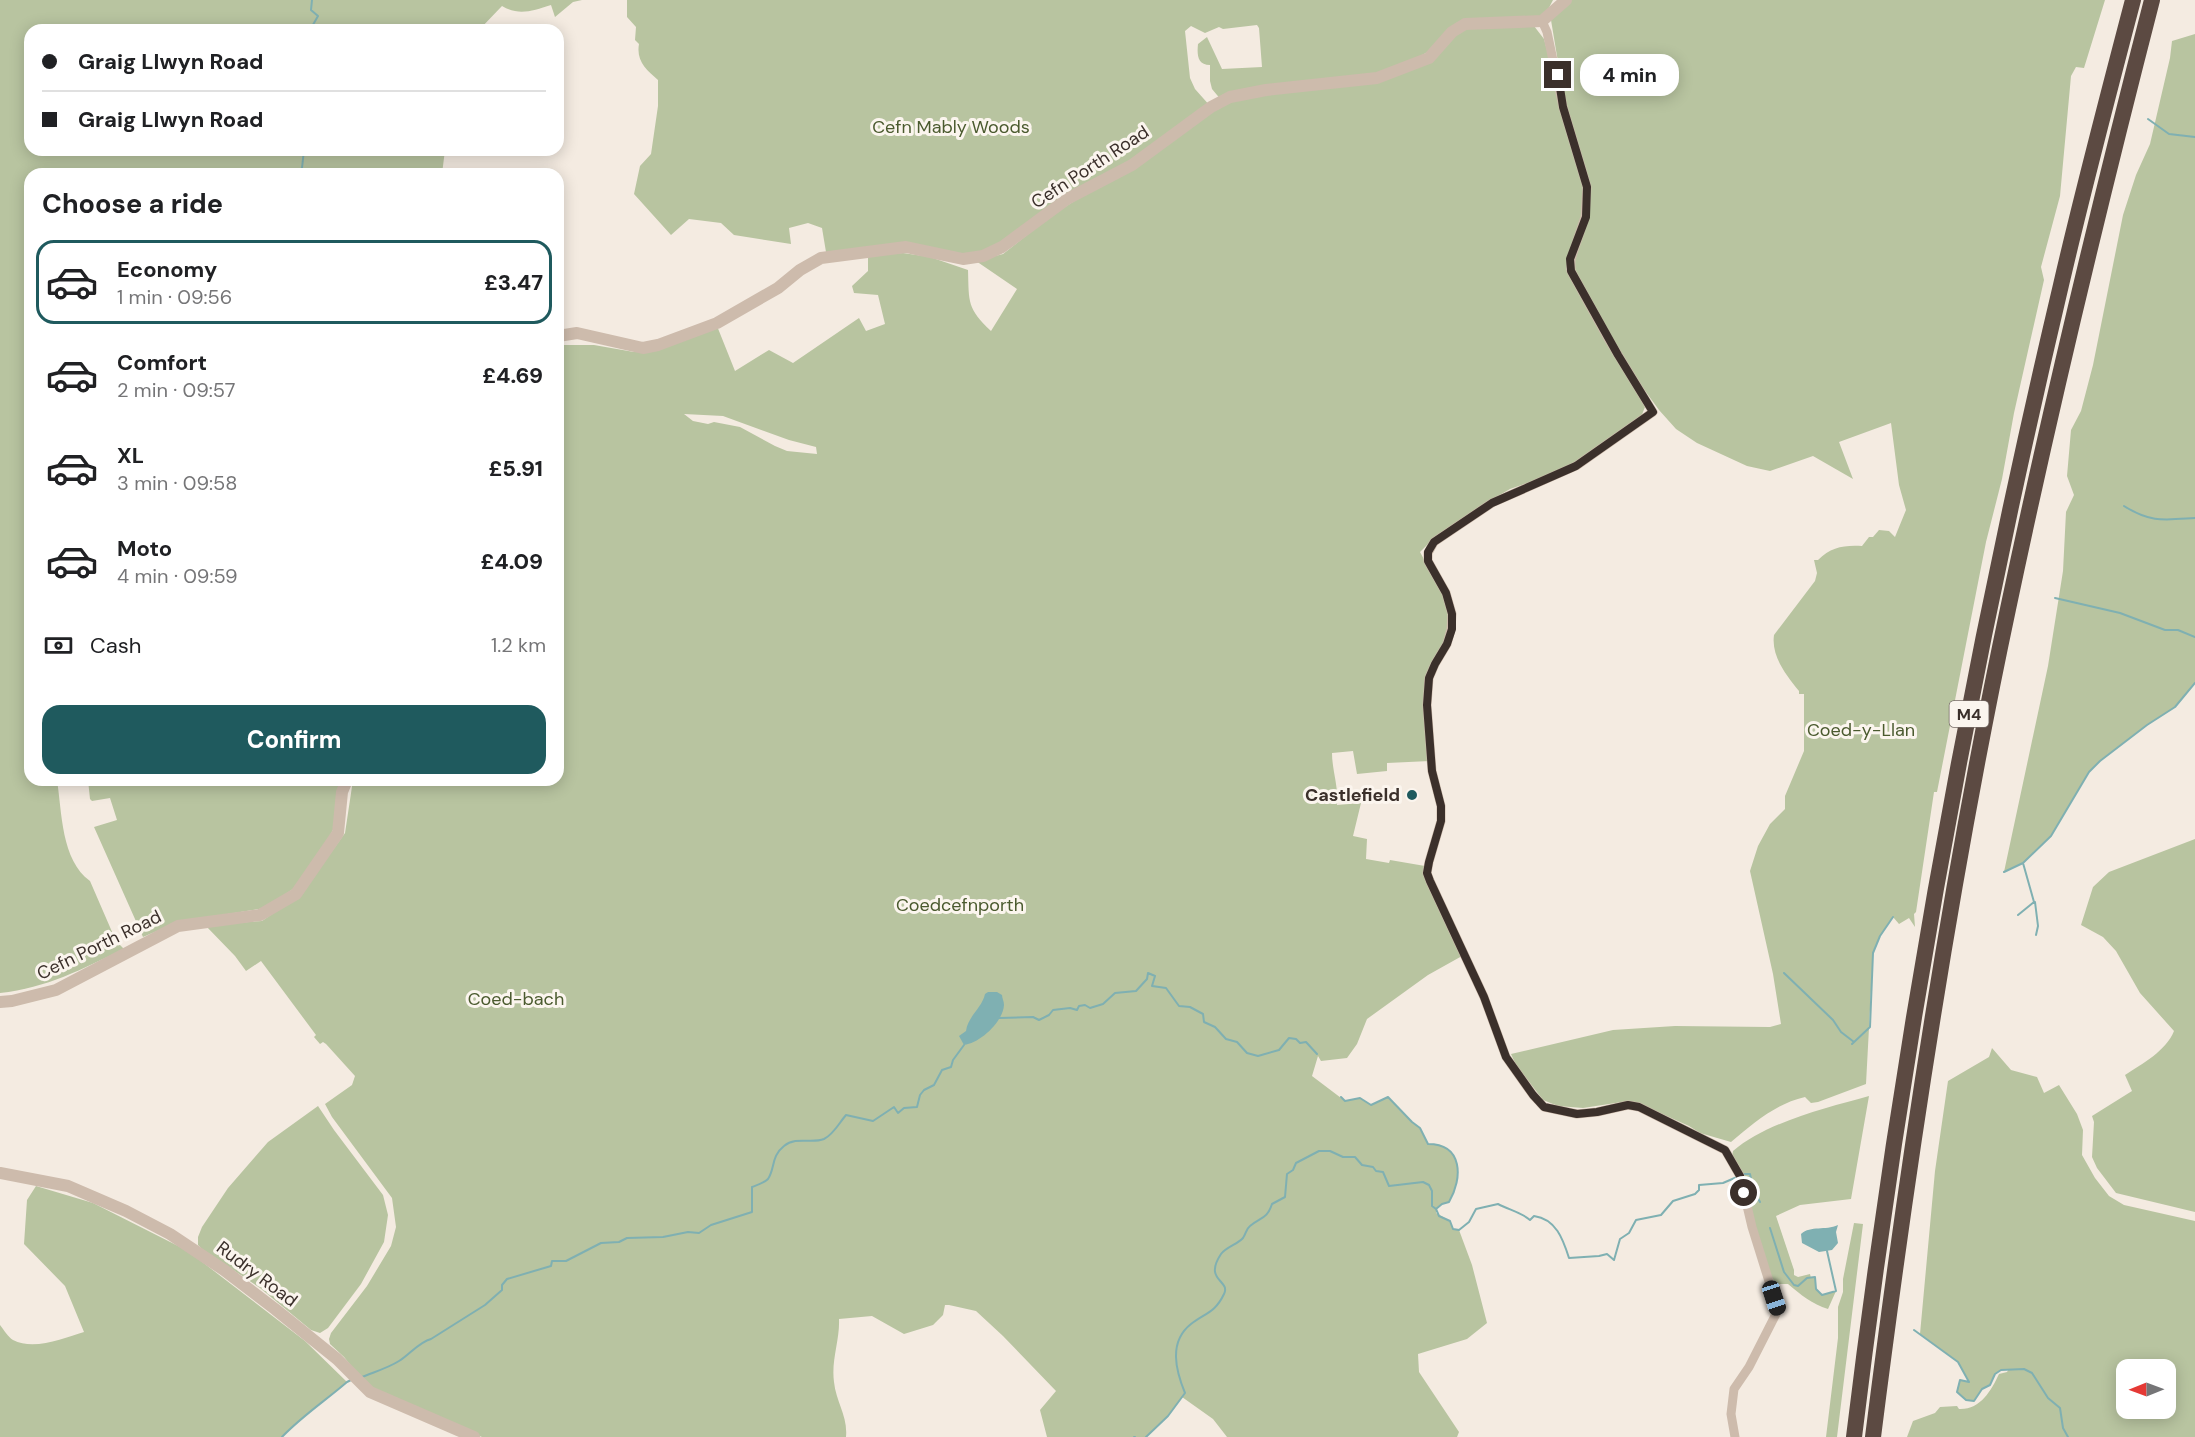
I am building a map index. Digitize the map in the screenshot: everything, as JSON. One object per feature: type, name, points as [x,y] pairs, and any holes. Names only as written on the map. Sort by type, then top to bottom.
[{"type":"highway","name":"M4","points":[[1854,1437],[1867,1327],[1910,1039],[1967,724],[1990,606],[2061,285],[2133,0]]},
{"type":"highway","name":"M4","points":[[1873,1437],[1907,1182],[1945,949],[2005,623],[2076,304],[2152,0]]},
{"type":"street","points":[[1566,0],[1542,21],[1547,32],[1563,107],[1587,187],[1586,217],[1570,259],[1571,271],[1653,412],[1576,466],[1492,503],[1434,542],[1428,552],[1428,561],[1446,593],[1452,614],[1452,629],[1447,644],[1429,678],[1428,687],[1427,705],[1432,771],[1441,806],[1441,821],[1427,873],[1484,997],[1506,1057],[1544,1107],[1577,1114],[1628,1105],[1639,1107],[1725,1150],[1740,1176],[1752,1227],[1778,1310],[1749,1367],[1734,1389],[1731,1414],[1735,1437]]},
{"type":"street","name":"Cefn Porth Road","points":[[564,335],[577,333],[643,348],[658,345],[717,323],[778,288],[800,270],[821,258],[906,247],[963,259],[983,256],[1002,247],[1067,199],[1132,165],[1214,104],[1230,97],[1266,90],[1377,78],[1429,58],[1452,32],[1465,24],[1542,21]]},
{"type":"street","name":"Cefn Porth Road","points":[[0,1002],[56,990],[178,926],[260,915],[270,911],[296,894],[338,833],[344,786]]},
{"type":"street","name":"Rudry Road","points":[[0,1173],[68,1186],[126,1211],[170,1234],[224,1270],[275,1309],[337,1359],[370,1392],[474,1437]]},
{"type":"green space","points":[[0,0],[582,0],[573,2],[555,17],[551,5],[520,12],[502,6],[485,24],[24,24],[24,156],[444,156],[443,168],[24,168],[24,786],[58,786],[64,835],[73,861],[90,881],[116,941],[124,949],[49,982],[0,993]]},
{"type":"green space","name":"Cefn Mably Woods","points":[[627,0],[1553,0],[1542,21],[1465,24],[1429,58],[1377,78],[1222,101],[1212,89],[1210,65],[1200,61],[1198,44],[1207,37],[1222,69],[1262,67],[1259,28],[1257,25],[1223,29],[1219,27],[1205,33],[1191,26],[1185,31],[1190,78],[1195,89],[1211,107],[983,256],[906,247],[827,258],[822,228],[808,223],[789,228],[791,244],[734,235],[721,223],[689,219],[671,235],[634,194],[640,166],[651,154],[658,106],[658,80],[646,69],[639,55],[639,44],[635,40],[636,27],[627,17]]},
{"type":"green space","name":"Coed-y-Llan","points":[[1570,0],[2105,0],[2084,68],[2076,67],[2071,76],[2060,196],[2041,267],[2044,280],[2014,413],[2002,479],[1986,542],[1937,792],[1934,792],[1914,914],[1915,927],[1909,918],[1899,924],[1893,917],[1880,936],[1873,953],[1866,1084],[1818,1102],[1811,1103],[1805,1097],[1784,1104],[1765,1115],[1731,1142],[1700,1133],[1642,1105],[1622,1102],[1583,1108],[1558,1106],[1543,1100],[1516,1065],[1511,1054],[1613,1030],[1675,1026],[1770,1027],[1781,1024],[1773,974],[1750,871],[1758,846],[1770,824],[1785,809],[1785,796],[1804,751],[1804,694],[1799,694],[1780,665],[1775,650],[1774,635],[1815,581],[1817,573],[1814,560],[1838,548],[1862,546],[1879,530],[1889,531],[1895,537],[1906,510],[1899,485],[1891,423],[1839,442],[1853,479],[1813,456],[1770,471],[1747,466],[1697,443],[1676,429],[1627,366],[1575,272],[1574,261],[1590,204],[1565,104],[1551,20]]},
{"type":"green space","points":[[1534,26],[1544,39],[1583,183],[1584,209],[1566,269],[1645,407],[1641,417],[1565,470],[1510,489],[1435,537],[1420,552],[1446,600],[1450,617],[1444,645],[1430,666],[1430,761],[1387,763],[1387,771],[1357,774],[1353,751],[1332,753],[1337,805],[1361,803],[1353,836],[1367,839],[1366,859],[1389,863],[1390,860],[1425,866],[1462,956],[1428,975],[1367,1019],[1357,1044],[1347,1058],[1321,1061],[1318,1056],[1312,1076],[1345,1101],[1360,1098],[1371,1105],[1388,1097],[1420,1128],[1428,1144],[1440,1146],[1454,1156],[1458,1173],[1454,1193],[1449,1202],[1436,1209],[1436,1213],[1450,1221],[1453,1229],[1459,1230],[1472,1265],[1487,1323],[1467,1339],[1418,1354],[1419,1372],[1459,1432],[1457,1437],[1227,1437],[1213,1419],[1182,1397],[1168,1416],[1146,1437],[1047,1437],[1040,1410],[1056,1391],[976,1311],[949,1305],[945,1305],[943,1315],[933,1325],[904,1334],[872,1316],[839,1319],[833,1374],[845,1422],[846,1437],[482,1437],[423,1414],[376,1390],[360,1377],[330,1344],[329,1339],[331,1333],[367,1286],[391,1246],[396,1227],[392,1198],[332,1117],[325,1104],[352,1085],[355,1076],[326,1044],[323,1042],[320,1044],[314,1037],[316,1035],[261,961],[246,971],[205,925],[262,921],[275,912],[322,865],[345,833],[352,786],[564,786],[564,345],[594,345],[634,352],[717,326],[735,371],[769,350],[793,363],[859,318],[866,331],[885,324],[878,295],[854,293],[852,286],[868,271],[868,255],[903,253],[930,257],[968,270],[973,310],[991,331],[1017,289],[976,261],[1003,254],[1051,216],[1228,102],[1260,95],[1379,82],[1466,28]],"holes":[[[684,414],[723,416],[789,440],[816,447],[817,454],[787,451],[740,427],[693,421]]]},
{"type":"green space","points":[[2195,34],[2195,683],[2175,707],[2100,761],[2089,772],[2051,836],[2023,863],[2004,872],[2048,666],[2063,571],[2066,512],[2074,495],[2067,476],[2071,430],[2081,411],[2093,365],[2123,215],[2136,175],[2150,144],[2172,41]]},
{"type":"green space","points":[[89,786],[342,786],[335,826],[326,843],[293,889],[265,908],[178,922],[143,937],[94,827],[117,820],[110,798],[92,801]]},
{"type":"green space","points":[[2195,839],[2195,1212],[2116,1193],[2097,1168],[2092,1157],[2094,1122],[2092,1116],[2132,1091],[2125,1075],[2159,1051],[2174,1031],[2140,993],[2116,951],[2103,937],[2081,925],[2093,887],[2109,872]]},
{"type":"green space","points":[[1992,1048],[2011,1070],[2037,1077],[2044,1093],[2059,1085],[2077,1114],[2083,1130],[2082,1155],[2109,1196],[2124,1205],[2195,1221],[2195,1437],[1907,1437],[1913,1421],[1935,1413],[1940,1407],[1957,1406],[1959,1409],[1979,1403],[1999,1374],[2009,1369],[1995,1374],[1990,1385],[1982,1389],[1974,1401],[1966,1400],[1957,1392],[1960,1380],[1969,1381],[1958,1362],[1920,1334],[1935,1171],[1948,1081],[1989,1057]]},
{"type":"green space","points":[[1869,1096],[1851,1199],[1800,1205],[1776,1216],[1794,1275],[1798,1277],[1810,1274],[1811,1278],[1815,1277],[1816,1289],[1822,1295],[1836,1291],[1828,1309],[1812,1302],[1788,1284],[1776,1284],[1765,1267],[1752,1237],[1747,1185],[1739,1165],[1732,1156],[1733,1151],[1747,1141],[1780,1124]]},
{"type":"green space","points":[[318,1106],[383,1195],[388,1215],[384,1242],[361,1284],[328,1328],[320,1333],[311,1330],[260,1288],[198,1245],[202,1227],[228,1188],[268,1142]]},
{"type":"green space","points":[[36,1186],[93,1203],[188,1251],[305,1341],[347,1382],[282,1437],[0,1437],[0,1325],[13,1340],[30,1344],[58,1340],[84,1332],[65,1286],[24,1244],[27,1200]]},
{"type":"green space","points":[[1854,1223],[1863,1224],[1837,1437],[1826,1437],[1838,1338],[1838,1307],[1843,1292],[1843,1279]]},
{"type":"water","points":[[988,992],[997,992],[1002,995],[1003,1012],[990,1031],[964,1045],[959,1036],[966,1031],[969,1021]]},
{"type":"water","points":[[1838,1225],[1836,1232],[1838,1243],[1832,1250],[1819,1252],[1802,1243],[1801,1234],[1805,1231]]},
{"type":"waterway","points":[[312,0],[311,10],[318,16],[313,24]]},
{"type":"waterway","points":[[2148,119],[2169,134],[2195,137]]},
{"type":"waterway","points":[[302,168],[303,156]]},
{"type":"waterway","points":[[2124,506],[2150,518],[2195,518]]},
{"type":"waterway","points":[[2055,598],[2120,613],[2165,630],[2178,630],[2195,637]]},
{"type":"waterway","points":[[2004,872],[2023,863],[2051,836],[2089,772],[2100,761],[2175,707],[2195,683]]},
{"type":"waterway","points":[[2018,915],[2034,902],[2023,863]]},
{"type":"waterway","points":[[2035,902],[2038,926],[2036,935]]},
{"type":"waterway","points":[[1852,1044],[1870,1027],[1873,953],[1880,936],[1893,917]]},
{"type":"waterway","points":[[999,1018],[1033,1017],[1039,1020],[1053,1010],[1070,1008],[1077,1010],[1079,1006],[1085,1005],[1090,1008],[1103,1004],[1115,993],[1136,991],[1147,979],[1148,973],[1155,976],[1152,986],[1166,988],[1179,1006],[1190,1007],[1203,1014],[1204,1022],[1215,1027],[1226,1039],[1237,1042],[1247,1053],[1258,1056],[1279,1050],[1289,1038],[1296,1039],[1300,1043],[1306,1042],[1317,1054]]},
{"type":"waterway","points":[[1784,973],[1833,1020],[1841,1032],[1854,1042]]},
{"type":"waterway","points":[[362,1377],[395,1363],[422,1343],[485,1305],[502,1290],[502,1285],[507,1279],[551,1266],[552,1261],[566,1261],[601,1243],[619,1242],[627,1238],[699,1233],[711,1225],[752,1212],[752,1187],[768,1179],[775,1158],[784,1146],[794,1141],[824,1139],[834,1131],[846,1115],[873,1121],[894,1107],[898,1113],[904,1108],[917,1107],[920,1095],[934,1085],[942,1070],[951,1067],[953,1060],[964,1045]]},
{"type":"waterway","points":[[1341,1097],[1345,1101],[1360,1098],[1371,1105],[1388,1097],[1420,1128],[1428,1144],[1440,1146],[1454,1156],[1458,1173],[1454,1193],[1449,1202],[1436,1209],[1439,1216],[1450,1221],[1453,1229],[1459,1230],[1469,1222],[1476,1209],[1498,1204],[1530,1220],[1534,1216],[1548,1221],[1558,1231],[1569,1258],[1607,1254],[1614,1260],[1620,1239],[1629,1233],[1636,1220],[1661,1215],[1673,1201],[1695,1194],[1699,1190],[1699,1185],[1723,1183],[1737,1177]]},
{"type":"waterway","points":[[1146,1437],[1168,1416],[1185,1393],[1177,1366],[1179,1339],[1191,1324],[1213,1309],[1224,1294],[1224,1286],[1216,1275],[1216,1263],[1226,1249],[1243,1238],[1249,1227],[1266,1215],[1272,1204],[1285,1197],[1287,1174],[1293,1170],[1296,1163],[1319,1151],[1330,1151],[1343,1157],[1355,1157],[1362,1165],[1383,1172],[1389,1186],[1423,1182],[1429,1185],[1432,1191],[1432,1206],[1436,1209]]},
{"type":"waterway","points":[[1742,1174],[1750,1174],[1753,1189],[1760,1202]]},
{"type":"waterway","points":[[1770,1228],[1784,1272],[1794,1285],[1798,1286],[1807,1278],[1815,1277],[1816,1289],[1822,1295],[1836,1291],[1827,1251]]},
{"type":"waterway","points":[[1914,1330],[1958,1362],[1969,1382],[1960,1380],[1957,1392],[1966,1400],[1974,1401],[1982,1389],[1990,1385],[1995,1374],[2001,1370],[2024,1369],[2032,1373],[2048,1398],[2060,1408],[2063,1428],[2068,1437]]},
{"type":"waterway","points":[[282,1437],[351,1380]]},
{"type":"place","name":"Castlefield","points":[[1412,795]]},
{"type":"route","points":[[1558,75],[1563,107],[1587,187],[1586,217],[1570,259],[1571,271],[1609,340],[1653,412],[1592,457],[1562,473],[1492,503],[1434,542],[1428,552],[1428,561],[1446,593],[1452,614],[1452,629],[1447,644],[1429,678],[1427,705],[1432,771],[1441,806],[1441,821],[1427,873],[1484,997],[1506,1057],[1544,1107],[1577,1114],[1628,1105],[1639,1107],[1725,1150],[1740,1176],[1744,1193]]},
{"type":"park label","name":"Coedcefnporth","points":[[960,905]]},
{"type":"park label","name":"Coed-bach","points":[[516,999]]}]
